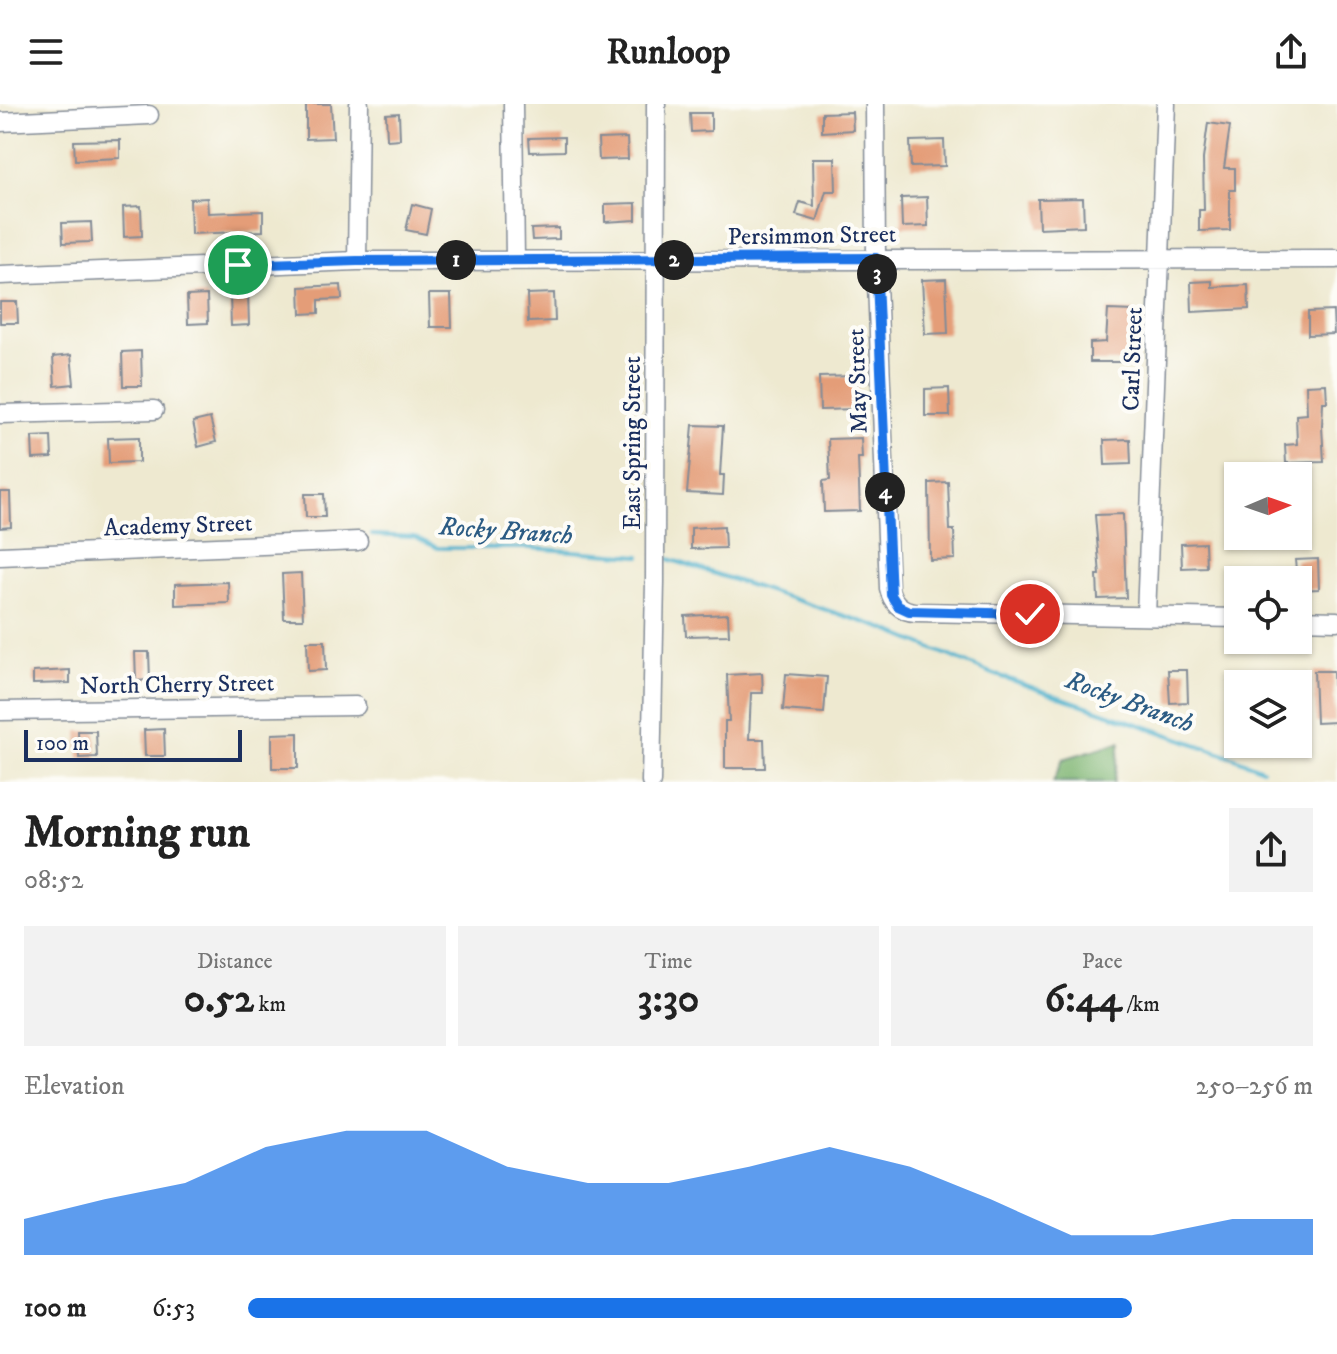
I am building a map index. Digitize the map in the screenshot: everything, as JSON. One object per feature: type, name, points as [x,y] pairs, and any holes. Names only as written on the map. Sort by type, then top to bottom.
[{"type":"street","points":[[357,261],[359,104]]},
{"type":"street","points":[[513,104],[515,260]]},
{"type":"street","name":"East Spring Street","points":[[651,782],[658,260],[656,104]]},
{"type":"street","name":"May Street","points":[[875,104],[876,258],[889,588],[898,606],[915,612],[1146,616]]},
{"type":"street","name":"Carl Street","points":[[1146,616],[1166,104]]},
{"type":"street","points":[[0,122],[149,115]]},
{"type":"street","name":"Persimmon Street","points":[[0,275],[357,261],[1337,259]]},
{"type":"street","points":[[0,414],[154,410]]},
{"type":"street","name":"Academy Street","points":[[0,556],[358,541]]},
{"type":"street","points":[[1146,616],[1224,618]]},
{"type":"street","points":[[1312,620],[1337,621]]},
{"type":"street","name":"North Cherry Street","points":[[0,711],[356,706]]},
{"type":"green space","points":[[1120,742],[1114,782],[1053,782],[1063,759]]},
{"type":"building","points":[[306,104],[331,104],[333,138],[306,139]]},
{"type":"building","points":[[852,112],[853,130],[822,132],[822,113]]},
{"type":"building","points":[[399,113],[400,139],[387,140],[386,114]]},
{"type":"building","points":[[690,113],[711,113],[711,131],[691,132]]},
{"type":"building","points":[[1208,123],[1230,126],[1224,168],[1235,168],[1235,190],[1230,190],[1230,230],[1199,231],[1199,210],[1204,210],[1203,159]]},
{"type":"building","points":[[564,137],[564,151],[530,152],[529,138]]},
{"type":"building","points":[[627,138],[628,159],[599,160],[598,139]]},
{"type":"building","points":[[120,140],[120,158],[75,160],[74,141]]},
{"type":"building","points":[[944,140],[945,166],[911,167],[910,141]]},
{"type":"building","points":[[813,158],[835,158],[836,191],[826,191],[817,221],[796,215],[800,202],[814,206]]},
{"type":"building","points":[[927,197],[928,226],[902,227],[901,198]]},
{"type":"building","points":[[207,198],[208,213],[263,211],[263,231],[191,234],[190,199]]},
{"type":"building","points":[[1083,198],[1084,226],[1039,228],[1038,199]]},
{"type":"building","points":[[636,203],[636,220],[605,222],[605,204]]},
{"type":"building","points":[[412,204],[431,209],[426,234],[406,230]]},
{"type":"building","points":[[141,206],[142,236],[124,237],[123,207]]},
{"type":"building","points":[[91,222],[92,242],[63,243],[62,223]]},
{"type":"building","points":[[559,228],[559,239],[532,240],[531,229]]},
{"type":"building","points":[[946,279],[948,333],[925,334],[922,280]]},
{"type":"building","points":[[1212,281],[1212,287],[1248,285],[1249,309],[1192,312],[1191,282]]},
{"type":"building","points":[[341,285],[342,299],[319,300],[319,313],[301,314],[300,287]]},
{"type":"building","points":[[248,293],[249,325],[231,326],[230,294]]},
{"type":"building","points":[[554,293],[555,321],[528,322],[527,294]]},
{"type":"building","points":[[429,294],[451,294],[452,327],[430,327]]},
{"type":"building","points":[[207,295],[208,323],[188,324],[187,296]]},
{"type":"building","points":[[0,302],[17,302],[18,323],[0,323]]},
{"type":"building","points":[[1108,310],[1135,311],[1132,362],[1090,362],[1090,343],[1106,342]]},
{"type":"building","points":[[1333,311],[1334,334],[1308,335],[1308,312]]},
{"type":"building","points":[[141,351],[142,386],[123,386],[122,352]]},
{"type":"building","points":[[71,355],[74,384],[55,386],[53,357]]},
{"type":"building","points":[[857,376],[858,409],[820,410],[819,377]]},
{"type":"building","points":[[1326,384],[1327,402],[1323,402],[1322,426],[1324,462],[1286,462],[1285,445],[1297,444],[1296,415],[1307,414],[1306,385]]},
{"type":"building","points":[[949,388],[950,416],[925,416],[925,389]]},
{"type":"building","points":[[210,418],[216,442],[198,447],[193,422]]},
{"type":"building","points":[[693,425],[723,426],[720,475],[724,475],[723,495],[687,493]]},
{"type":"building","points":[[51,436],[52,458],[33,459],[32,437]]},
{"type":"building","points":[[139,437],[139,462],[109,463],[108,438]]},
{"type":"building","points":[[861,438],[862,458],[858,458],[860,511],[824,512],[823,481],[830,480],[828,439]]},
{"type":"building","points":[[1130,439],[1131,464],[1105,465],[1104,440]]},
{"type":"building","points":[[948,482],[955,559],[930,560],[929,483]]},
{"type":"building","points":[[0,492],[10,492],[11,527],[0,528]]},
{"type":"building","points":[[305,494],[324,494],[325,517],[306,517]]},
{"type":"building","points":[[1123,514],[1126,598],[1098,599],[1097,575],[1100,575],[1095,515]]},
{"type":"building","points":[[724,526],[725,548],[691,549],[691,528]]},
{"type":"building","points":[[1205,543],[1206,567],[1182,568],[1181,544]]},
{"type":"building","points":[[1318,559],[1319,589],[1312,589],[1312,566],[1296,566],[1295,560]]},
{"type":"building","points":[[301,573],[303,619],[284,619],[282,574]]},
{"type":"building","points":[[228,582],[229,603],[175,605],[175,584]]},
{"type":"building","points":[[728,614],[729,635],[686,636],[685,616]]},
{"type":"building","points":[[307,641],[325,641],[326,670],[308,671]]},
{"type":"building","points":[[135,652],[149,652],[150,680],[136,681]]},
{"type":"building","points":[[70,670],[70,683],[33,684],[33,672]]},
{"type":"building","points":[[1168,670],[1187,670],[1188,702],[1170,703]]},
{"type":"building","points":[[1314,671],[1333,671],[1335,722],[1316,723]]},
{"type":"building","points":[[762,673],[763,693],[751,693],[749,739],[764,739],[765,768],[725,768],[725,721],[729,721],[727,675]]},
{"type":"building","points":[[786,674],[827,677],[824,713],[783,710]]},
{"type":"building","points":[[164,729],[165,756],[145,756],[144,730]]},
{"type":"building","points":[[78,731],[96,731],[97,757],[79,758]]},
{"type":"building","points":[[298,733],[298,768],[272,768],[272,734]]},
{"type":"waterway","name":"Rocky Branch","points":[[372,535],[414,537],[438,548],[530,548],[640,556]]},
{"type":"waterway","name":"Rocky Branch","points":[[669,559],[882,628],[991,673],[1262,769]]},
{"type":"route","points":[[238,265],[357,261],[876,258],[889,588],[893,601],[909,611],[1030,614]]}]
